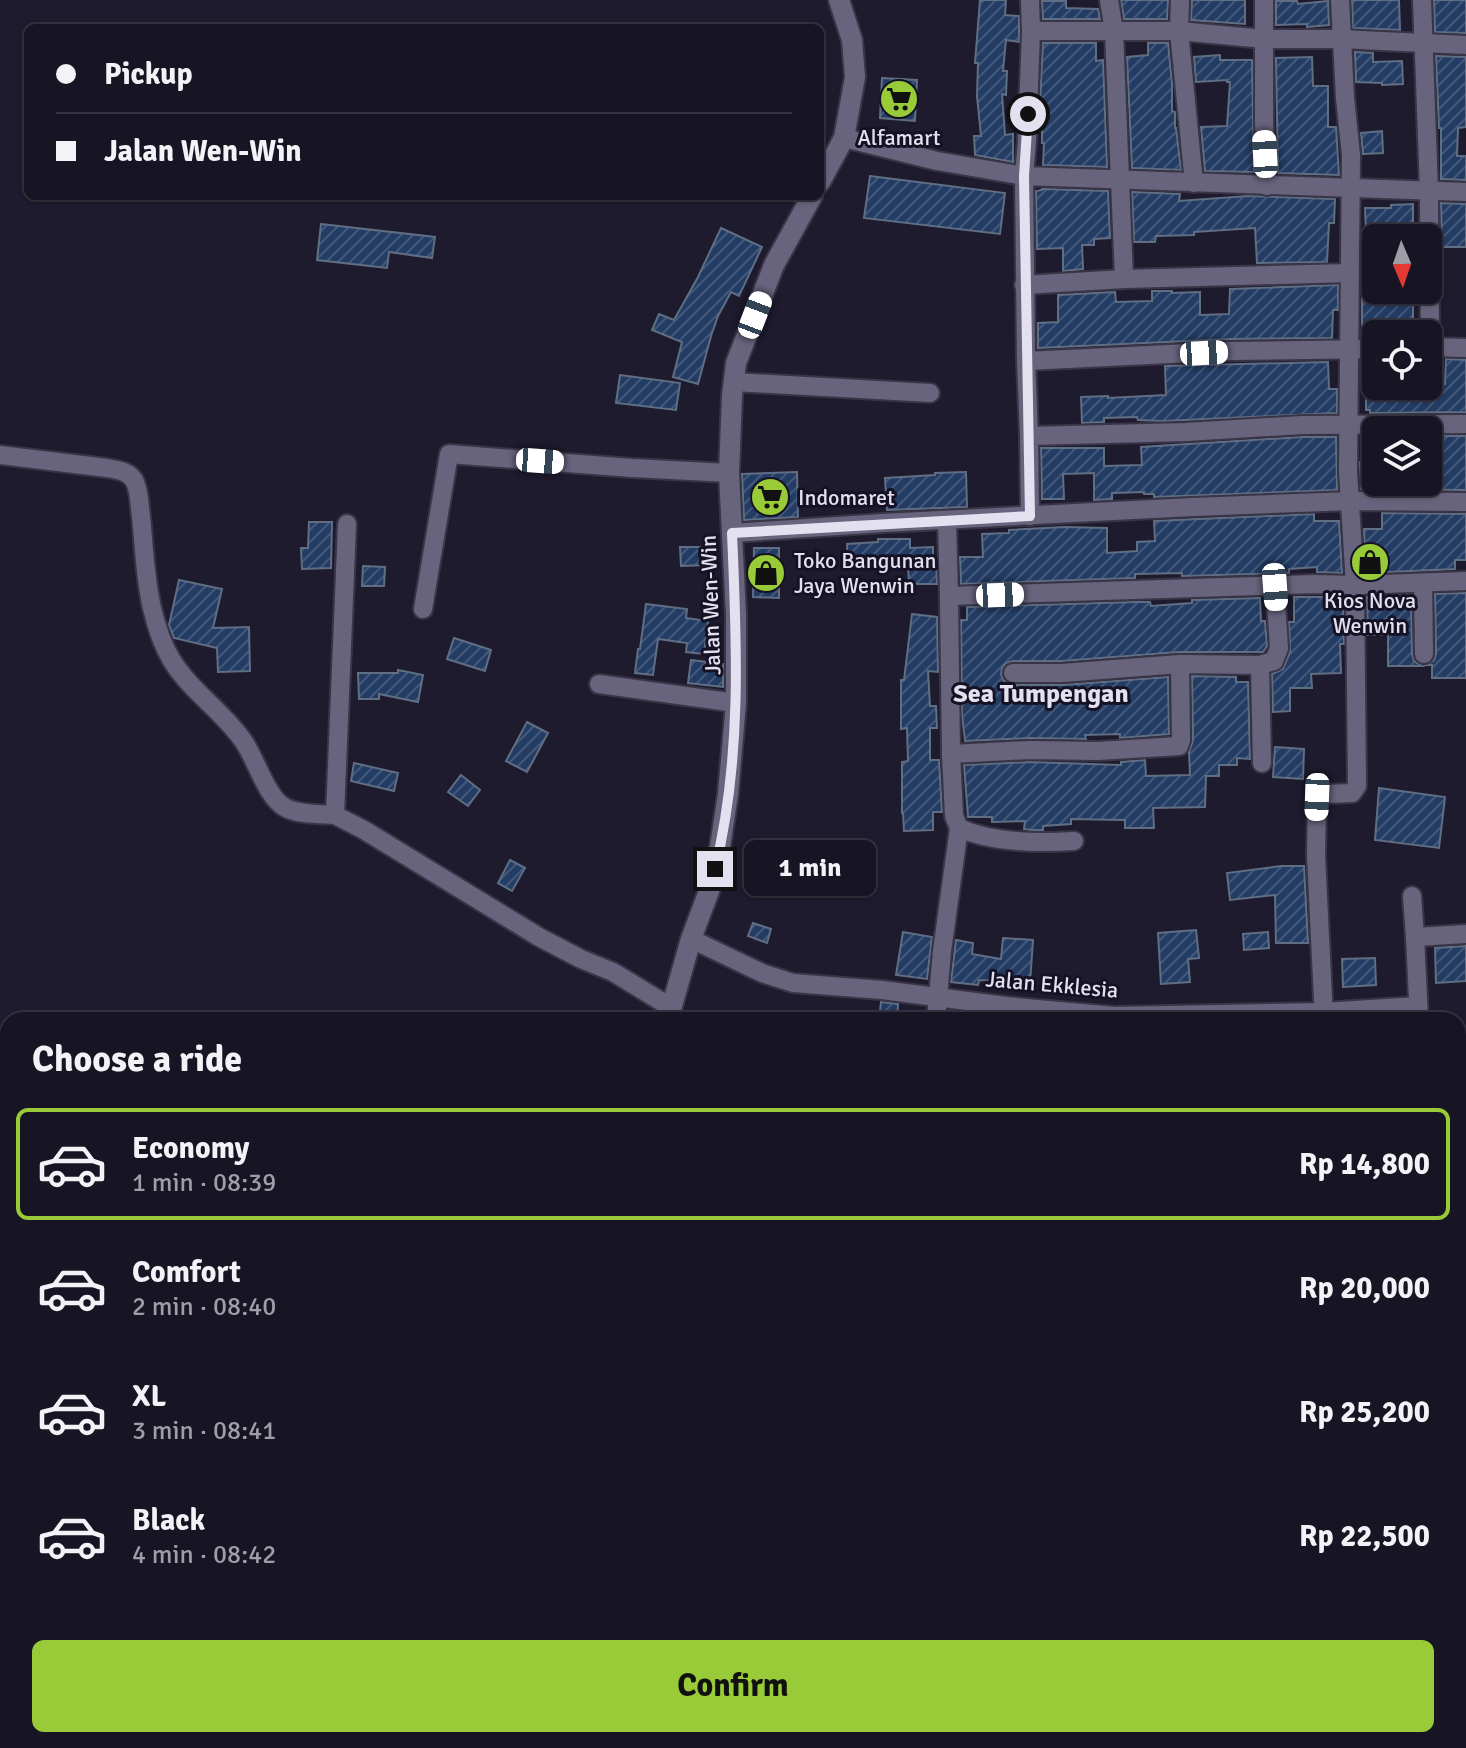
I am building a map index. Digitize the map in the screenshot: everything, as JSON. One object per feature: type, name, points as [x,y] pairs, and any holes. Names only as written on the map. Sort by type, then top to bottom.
[{"type":"street","points":[[824,175],[844,138],[855,77],[852,40],[839,0]]},
{"type":"street","points":[[1030,0],[1024,176],[1030,516]]},
{"type":"street","points":[[1109,0],[1114,31],[1124,279]]},
{"type":"street","points":[[1180,0],[1179,31],[1194,183]]},
{"type":"street","points":[[1264,0],[1267,186]]},
{"type":"street","points":[[1324,1012],[1316,855],[1317,797],[1352,793],[1357,786],[1355,585],[1348,471],[1351,188],[1340,0]]},
{"type":"street","points":[[1422,0],[1429,191],[1429,320]]},
{"type":"street","points":[[1031,31],[1179,31],[1264,39],[1466,45]]},
{"type":"street","points":[[844,138],[937,161],[1024,176],[1466,192]]},
{"type":"street","name":"Jalan Wen-Win","points":[[671,1012],[691,939],[709,891],[728,794],[736,703],[736,615],[729,473],[736,363],[774,265],[810,200]]},
{"type":"street","points":[[1024,285],[1350,273]]},
{"type":"street","points":[[1442,347],[1466,348]]},
{"type":"street","points":[[1026,361],[1231,351],[1362,349]]},
{"type":"street","points":[[734,382],[930,393]]},
{"type":"street","points":[[1029,436],[1302,425],[1466,424]]},
{"type":"street","points":[[423,609],[449,454],[729,473]]},
{"type":"street","points":[[0,455],[107,468],[130,475],[138,492],[152,607],[168,655],[183,676],[244,742],[275,799],[286,808],[335,815],[539,937],[613,972],[667,1012]]},
{"type":"street","points":[[732,533],[1351,501],[1466,502]]},
{"type":"street","points":[[937,1012],[959,828],[954,816],[951,754],[947,521]]},
{"type":"street","points":[[335,815],[347,524]]},
{"type":"street","points":[[949,596],[1466,581]]},
{"type":"street","points":[[1423,583],[1424,654]]},
{"type":"street","points":[[1013,673],[1062,673],[1180,664],[1260,665],[1274,661],[1279,648],[1275,587]]},
{"type":"street","points":[[951,754],[1179,746],[1180,664]]},
{"type":"street","points":[[1260,665],[1262,763]]},
{"type":"street","points":[[599,684],[736,703]]},
{"type":"street","points":[[959,828],[993,837],[1027,841],[1074,841]]},
{"type":"street","points":[[1412,896],[1418,1012]]},
{"type":"street","points":[[1415,937],[1466,934]]},
{"type":"street","name":"Jalan Ekklesia","points":[[691,939],[762,973],[793,983],[1060,1012]]},
{"type":"building","points":[[980,0],[1006,0],[1005,15],[1019,16],[1019,42],[1006,40],[1003,71],[1007,71],[1006,95],[1002,94],[1005,135],[1013,134],[1013,162],[975,155],[974,136],[981,136],[978,63],[975,63]]},
{"type":"building","points":[[1121,0],[1168,0],[1167,19],[1124,19]]},
{"type":"building","points":[[1192,0],[1245,0],[1245,24],[1191,20]]},
{"type":"building","points":[[1352,0],[1399,0],[1400,30],[1353,28]]},
{"type":"building","points":[[1434,0],[1466,0],[1466,33],[1435,32]]},
{"type":"building","points":[[1042,1],[1066,1],[1066,8],[1098,9],[1100,19],[1043,19]]},
{"type":"building","points":[[1276,1],[1297,1],[1298,4],[1328,1],[1329,25],[1276,25]]},
{"type":"building","points":[[1043,43],[1096,43],[1096,61],[1103,60],[1107,167],[1043,165],[1040,103]]},
{"type":"building","points":[[1148,43],[1168,43],[1172,111],[1175,112],[1181,170],[1132,168],[1127,57],[1148,55]]},
{"type":"building","points":[[1355,52],[1373,53],[1373,62],[1402,61],[1403,84],[1356,82]]},
{"type":"building","points":[[1220,55],[1220,60],[1252,60],[1254,172],[1205,171],[1201,127],[1227,126],[1230,82],[1196,82],[1194,57]]},
{"type":"building","points":[[1436,56],[1466,57],[1466,127],[1458,128],[1457,156],[1466,156],[1466,180],[1441,179]]},
{"type":"building","points":[[1312,57],[1313,86],[1328,86],[1328,127],[1336,127],[1339,175],[1278,173],[1276,58]]},
{"type":"building","name":"Alfamart","points":[[882,78],[917,80],[915,121],[880,118]]},
{"type":"building","points":[[1382,131],[1383,153],[1363,154],[1361,133]]},
{"type":"building","points":[[870,176],[1005,193],[1000,234],[864,218]]},
{"type":"building","points":[[1036,191],[1108,191],[1110,238],[1094,239],[1094,245],[1082,245],[1083,269],[1063,271],[1063,248],[1037,249]]},
{"type":"building","points":[[1132,192],[1180,194],[1179,201],[1248,196],[1335,199],[1334,223],[1329,223],[1327,262],[1257,263],[1255,228],[1156,236],[1155,242],[1134,242]]},
{"type":"building","points":[[1441,203],[1466,204],[1466,247],[1442,247]]},
{"type":"building","points":[[1413,204],[1413,224],[1366,224],[1365,208],[1391,208],[1391,205]]},
{"type":"building","points":[[321,224],[435,237],[432,258],[389,252],[387,268],[317,260]]},
{"type":"building","points":[[721,228],[762,247],[739,296],[731,292],[718,316],[698,384],[673,377],[682,342],[652,330],[659,314],[674,320]]},
{"type":"building","points":[[1338,285],[1338,310],[1333,310],[1332,338],[1231,339],[1038,348],[1038,323],[1058,322],[1058,295],[1115,292],[1116,302],[1152,301],[1152,291],[1200,292],[1200,315],[1229,314],[1230,289]]},
{"type":"building","points":[[1362,304],[1413,304],[1413,320],[1362,320]]},
{"type":"building","points":[[1446,359],[1466,360],[1466,412],[1370,413],[1366,410],[1366,400],[1442,400],[1442,384],[1445,384]]},
{"type":"building","points":[[1328,362],[1329,389],[1337,389],[1337,413],[1163,421],[1138,420],[1137,417],[1104,418],[1104,422],[1082,423],[1081,397],[1166,395],[1165,366]]},
{"type":"building","points":[[620,375],[680,383],[676,410],[616,403]]},
{"type":"building","points":[[1442,436],[1466,436],[1466,490],[1442,490]]},
{"type":"building","points":[[1336,437],[1337,490],[1154,497],[1154,494],[1144,492],[1112,493],[1112,499],[1094,500],[1094,473],[1063,474],[1064,499],[1042,499],[1041,448],[1104,448],[1104,466],[1142,465],[1141,447]]},
{"type":"building","points":[[1362,462],[1362,489],[1361,489]]},
{"type":"building","name":"Indomaret","points":[[797,472],[798,517],[744,520],[742,474]]},
{"type":"building","points":[[966,472],[967,507],[887,510],[885,478]]},
{"type":"building","points":[[1382,513],[1466,514],[1466,560],[1455,560],[1455,569],[1366,573],[1364,529],[1382,529]]},
{"type":"building","points":[[1314,514],[1314,521],[1339,521],[1342,573],[1317,572],[1317,567],[1289,569],[1289,573],[1135,574],[1135,578],[961,584],[960,557],[983,557],[982,534],[1064,527],[1107,528],[1107,553],[1137,551],[1137,542],[1155,541],[1154,521]]},
{"type":"building","points":[[309,522],[332,522],[331,568],[302,569],[301,548],[308,548]]},
{"type":"building","points":[[878,539],[910,539],[910,548],[933,547],[937,584],[909,584],[908,566],[848,563],[847,544],[878,542]]},
{"type":"building","points":[[680,547],[707,547],[708,565],[681,566]]},
{"type":"building","name":"Toko Bangunan Jaya Wenwin","points":[[754,548],[779,548],[779,598],[753,597]]},
{"type":"building","points":[[363,566],[385,567],[384,586],[362,586]]},
{"type":"building","points":[[179,580],[222,589],[213,628],[249,627],[250,671],[218,672],[217,648],[174,638],[169,625]]},
{"type":"building","points":[[1466,593],[1466,678],[1432,678],[1432,665],[1426,665],[1434,660],[1436,654],[1435,594]]},
{"type":"building","points":[[1411,595],[1412,654],[1414,661],[1422,666],[1388,666],[1388,635],[1368,635],[1367,597]]},
{"type":"building","points":[[1294,597],[1343,597],[1341,673],[1311,674],[1312,688],[1290,688],[1290,711],[1273,712],[1272,674],[1283,669],[1290,652],[1289,622],[1294,622]]},
{"type":"building","points":[[1260,598],[1267,646],[1263,652],[1179,652],[1062,661],[1013,661],[1002,668],[1003,680],[1013,685],[1063,685],[1168,677],[1169,734],[965,741],[961,620],[967,620],[967,607],[1136,602],[1150,602],[1151,606],[1192,603],[1192,600]]},
{"type":"building","points":[[646,604],[687,609],[686,618],[708,621],[704,654],[686,652],[687,643],[658,639],[653,675],[635,673]]},
{"type":"building","points":[[912,614],[937,617],[938,672],[928,671],[930,706],[936,706],[937,728],[930,728],[930,760],[939,760],[942,812],[933,812],[933,830],[904,831],[902,762],[908,761],[907,728],[901,729],[901,680],[904,680]]},
{"type":"building","points":[[454,638],[491,650],[485,671],[447,659]]},
{"type":"building","points":[[691,660],[723,664],[723,687],[688,683]]},
{"type":"building","points":[[398,670],[423,675],[418,702],[379,694],[379,699],[359,699],[358,673],[398,673]]},
{"type":"building","points":[[1192,676],[1236,677],[1236,682],[1248,682],[1250,759],[1237,758],[1237,765],[1219,765],[1219,776],[1206,776],[1205,807],[1153,808],[1154,828],[1125,828],[1125,820],[1071,819],[1071,824],[1031,830],[1024,829],[1025,821],[992,822],[992,817],[968,817],[964,765],[1030,762],[1121,765],[1121,762],[1145,760],[1146,776],[1190,775]]},
{"type":"building","points":[[527,722],[548,733],[527,772],[506,761]]},
{"type":"building","points":[[1275,747],[1304,749],[1303,779],[1273,777]]},
{"type":"building","points":[[354,763],[398,773],[394,791],[351,781]]},
{"type":"building","points":[[461,775],[480,790],[468,806],[448,792]]},
{"type":"building","points":[[1379,788],[1445,797],[1439,848],[1375,840]]},
{"type":"building","points":[[510,860],[525,868],[512,891],[498,883]]},
{"type":"building","points":[[1304,866],[1308,943],[1276,943],[1275,895],[1230,900],[1227,873]]},
{"type":"building","points":[[753,923],[771,929],[767,943],[748,936]]},
{"type":"building","points":[[1196,930],[1199,958],[1188,959],[1190,982],[1161,984],[1158,933]]},
{"type":"building","points":[[903,932],[932,937],[927,979],[896,975]]},
{"type":"building","points":[[1268,932],[1269,948],[1244,950],[1243,934]]},
{"type":"building","points":[[1003,938],[1033,940],[1030,983],[979,980],[978,985],[951,982],[956,940],[973,943],[972,954],[1001,959]]},
{"type":"building","points":[[1466,946],[1466,981],[1436,983],[1435,948]]},
{"type":"building","points":[[1375,958],[1376,985],[1343,987],[1342,959]]},
{"type":"building","points":[[881,1002],[898,1004],[898,1012],[880,1012]]},
{"type":"place","name":"Alfamart","points":[[899,99]]},
{"type":"place","name":"Indomaret","points":[[770,497]]},
{"type":"place","name":"Kios Nova Wenwin","points":[[1370,562]]},
{"type":"place","name":"Toko Bangunan Jaya Wenwin","points":[[766,573]]},
{"type":"district","name":"Sea Tumpengan","points":[[1041,693]]},
{"type":"route","points":[[715,869],[728,794],[736,703],[732,533],[1030,516],[1024,176],[1028,114]]}]
